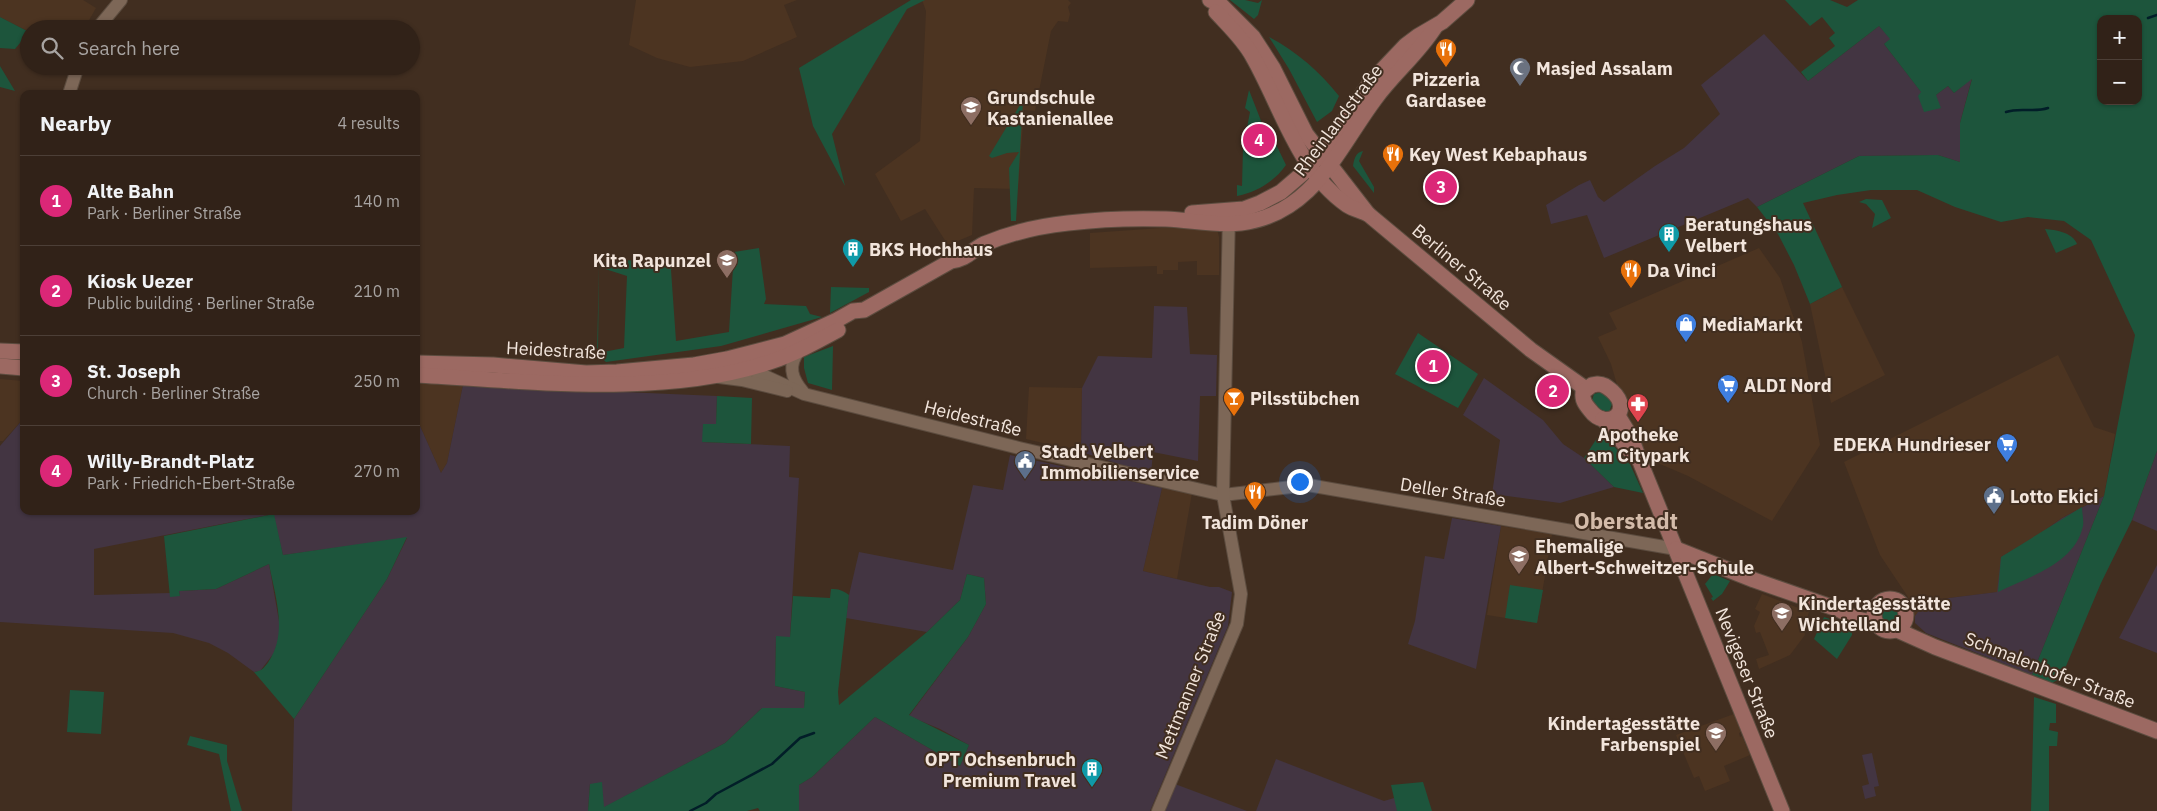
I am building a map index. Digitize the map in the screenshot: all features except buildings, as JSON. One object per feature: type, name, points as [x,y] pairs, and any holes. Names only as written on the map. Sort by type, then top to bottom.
[{"type":"main road","points":[[1210,0],[1215,10],[1254,57],[1282,118],[1316,160]]},
{"type":"main road","points":[[1429,30],[1467,0]]},
{"type":"main road","name":"Rheinlandstraße","points":[[1230,218],[1271,198],[1290,185],[1316,160],[1370,83],[1406,45],[1429,30]]},
{"type":"main road","name":"Rheinlandstraße","points":[[694,365],[727,359],[785,344],[853,311],[864,310],[951,261],[955,254],[962,250],[979,247],[1010,235],[1062,224],[1106,219],[1169,219],[1192,214],[1256,220],[1280,211],[1297,200],[1331,166],[1375,99],[1425,43],[1429,30]]},
{"type":"main road","name":"Berliner Straße","points":[[1316,160],[1331,166],[1368,214],[1585,396]]},
{"type":"main road","name":"Berliner Straße","points":[[1316,160],[1320,179],[1328,189],[1348,206],[1368,214]]},
{"type":"main road","name":"Rheinlandstraße","points":[[656,383],[713,376],[749,369],[799,351],[859,318],[864,310]]},
{"type":"main road","points":[[0,351],[20,352]]},
{"type":"main road","name":"Heidestraße","points":[[420,363],[485,365],[586,373],[694,365]]},
{"type":"main road","points":[[0,366],[20,368]]},
{"type":"main road","name":"Heidestraße","points":[[420,375],[553,383],[656,383]]},
{"type":"main road","points":[[1598,384],[1607,387],[1619,399],[1620,410],[1610,418],[1593,414],[1585,396],[1598,384]]},
{"type":"main road","name":"Nevigeser Straße","points":[[1610,418],[1631,437],[1782,811]]},
{"type":"main road","points":[[1676,549],[1840,610],[1854,618],[1876,617]]},
{"type":"main road","points":[[1692,586],[1696,578],[1714,564]]},
{"type":"main road","points":[[1885,600],[1898,601],[1906,611],[1901,626],[1887,631],[1876,617],[1885,600]]},
{"type":"main road","name":"Schmalenhofer Straße","points":[[1901,626],[1930,645],[2157,731]]},
{"type":"street","points":[[104,20],[120,0]]},
{"type":"street","points":[[70,90],[75,75]]},
{"type":"street","name":"Mettmanner Straße","points":[[1158,811],[1237,624],[1241,594],[1223,495],[1230,218]]},
{"type":"street","points":[[799,351],[792,359],[791,370],[795,382],[804,394]]},
{"type":"street","name":"Heidestraße","points":[[727,359],[804,394],[1019,448],[1223,495]]},
{"type":"street","points":[[713,376],[742,380],[804,394]]},
{"type":"street","name":"Deller Straße","points":[[1223,495],[1308,485],[1571,529],[1676,549]]},
{"type":"shaded area","points":[[0,0],[83,0],[96,8],[89,20],[20,20],[20,27],[0,17]]},
{"type":"shaded area","points":[[636,0],[797,0],[784,5],[797,37],[743,61],[690,67],[657,58],[629,45]]},
{"type":"shaded area","name":"Grundschule Kastanienallee","points":[[922,0],[1068,0],[1071,3],[1068,7],[1070,14],[1068,22],[1058,21],[1051,31],[1035,111],[1024,110],[1018,189],[974,188],[972,235],[948,245],[925,209],[901,221],[875,174],[920,141],[926,11]]},
{"type":"shaded area","points":[[1879,26],[1891,39],[1884,44],[1922,93],[1936,95],[1948,86],[1954,93],[1972,78],[1960,123],[1960,162],[1938,155],[1859,156],[1757,207],[1748,198],[1604,258],[1587,215],[1551,224],[1546,205],[1579,185],[1590,180],[1598,197],[1604,202],[1684,148],[1720,114],[1701,85],[1764,34],[1808,81]]},
{"type":"shaded area","points":[[1175,227],[1217,228],[1219,237],[1219,275],[1197,275],[1197,261],[1178,262],[1178,270],[1163,270],[1163,274],[1157,274],[1157,266],[1090,268],[1090,233]]},
{"type":"shaded area","points":[[1759,248],[1780,278],[1802,342],[1820,445],[1772,521],[1688,476],[1646,458],[1626,416],[1611,364],[1598,337],[1617,329],[1609,313]]},
{"type":"shaded area","points":[[1842,287],[1885,375],[1831,403],[1810,304]]},
{"type":"shaded area","points":[[1154,306],[1187,307],[1190,354],[1217,355],[1216,396],[1200,396],[1198,461],[1153,452],[1151,474],[1081,452],[1082,388],[1098,356],[1152,358]]},
{"type":"shaded area","points":[[2058,355],[2094,427],[2115,434],[2104,496],[2062,518],[2037,536],[1998,592],[1933,600],[1915,616],[1908,597],[1880,555],[1844,462]]},
{"type":"shaded area","points":[[1484,378],[1543,420],[1563,444],[1584,458],[1614,487],[1560,503],[1492,494],[1500,440],[1463,415]]},
{"type":"shaded area","points":[[0,379],[20,381],[20,422],[3,441],[0,441]]},
{"type":"shaded area","points":[[420,383],[463,385],[447,463],[441,473],[420,426]]},
{"type":"shaded area","points":[[463,385],[717,396],[716,424],[702,442],[790,446],[789,477],[799,478],[790,637],[776,637],[775,686],[805,692],[804,708],[762,708],[725,743],[603,808],[590,784],[588,811],[292,811],[294,719],[387,579],[407,538],[283,555],[273,515],[420,515],[420,426],[441,473],[447,463]]},
{"type":"shaded area","points":[[1029,387],[1082,388],[1081,452],[1026,439]]},
{"type":"shaded area","points":[[20,423],[20,515],[268,515],[94,549],[94,595],[170,593],[170,596],[180,596],[179,591],[216,589],[269,564],[280,627],[274,653],[260,671],[254,672],[228,653],[209,643],[173,633],[0,622],[0,446]]},
{"type":"shaded area","points":[[2157,451],[2157,531],[2132,520]]},
{"type":"shaded area","points":[[1010,455],[1162,488],[1143,571],[1210,587],[1219,587],[1232,592],[1228,626],[1150,811],[799,811],[799,785],[812,777],[875,717],[960,766],[969,745],[940,729],[909,716],[968,637],[986,604],[984,578],[967,574],[960,600],[927,632],[846,618],[849,595],[859,552],[953,570],[973,485],[1003,490]]},
{"type":"shaded area","points":[[1162,488],[1192,493],[1177,579],[1143,571]]},
{"type":"shaded area","points":[[2104,496],[2032,675],[1926,633],[1915,623],[1915,616],[1918,612],[1933,600],[1997,592],[2001,557],[2037,536],[2062,518]]},
{"type":"shaded area","points":[[1452,518],[1501,526],[1476,669],[1408,644],[1415,621],[1425,556],[1444,559]]},
{"type":"shaded area","name":"Ehemalige Albert-Schweitzer-Schule","points":[[1501,526],[1552,534],[1537,623],[1487,615]]},
{"type":"shaded area","points":[[2157,565],[2157,653],[2119,638]]},
{"type":"shaded area","name":"Kindertagesstätte Wichtelland","points":[[1762,594],[1809,612],[1804,629],[1805,635],[1790,655],[1759,669],[1756,659],[1769,655],[1760,632],[1756,633],[1754,626],[1760,612],[1755,609]]},
{"type":"shaded area","name":"Kindertagesstätte Farbenspiel","points":[[1734,714],[1741,732],[1739,733],[1740,737],[1742,736],[1750,755],[1724,766],[1730,781],[1705,791],[1699,776],[1694,778],[1676,735]]},
{"type":"shaded area","points":[[1872,753],[1879,786],[1874,787],[1876,796],[1865,799],[1862,786],[1869,784],[1862,755]]},
{"type":"shaded area","points":[[1276,759],[1384,801],[1418,791],[1425,811],[1256,811]]},
{"type":"shaded area","points":[[1175,784],[1247,811],[1163,811]]},
{"type":"green space","points":[[911,0],[925,0],[907,9],[832,134],[845,186],[813,126],[799,68]]},
{"type":"green space","points":[[1230,0],[1245,0],[1258,3],[1262,0],[1258,15],[1254,19]]},
{"type":"green space","points":[[1785,0],[1830,0],[1847,7],[1858,0],[2157,0],[2157,451],[2132,520],[2101,583],[2061,678],[2052,683],[2032,675],[2104,496],[2135,335],[2091,240],[2064,221],[2028,217],[2001,222],[1955,207],[1917,190],[1871,190],[1803,203],[1842,287],[1810,304],[1794,265],[1778,234],[1757,207],[1859,156],[1938,155],[1960,162],[1960,123],[1972,79],[1954,93],[1948,86],[1936,95],[1941,108],[1924,112],[1918,96],[1921,92],[1884,44],[1890,39],[1879,26],[1808,81],[1801,72],[1835,46],[1829,38],[1835,33],[1822,17],[1810,26]]},
{"type":"green space","points":[[0,17],[20,27],[20,43],[15,49],[0,48]]},
{"type":"green space","points":[[1269,37],[1307,63],[1339,96],[1332,111],[1317,122],[1289,69]]},
{"type":"green space","points":[[0,66],[15,91],[0,87]]},
{"type":"green space","points":[[1249,90],[1265,131],[1269,130],[1286,165],[1277,176],[1265,185],[1252,192],[1237,196],[1237,185],[1242,186],[1243,148],[1250,112],[1245,108]]},
{"type":"green space","points":[[1023,100],[1016,221],[1011,221],[1009,168],[1019,152],[1007,153],[992,158],[989,156]]},
{"type":"green space","points":[[1363,151],[1359,161],[1374,187],[1374,193],[1353,166],[1356,156]]},
{"type":"green space","points":[[1866,199],[1882,200],[1891,218],[1872,228],[1875,214],[1866,204],[1859,202]]},
{"type":"green space","points":[[2045,229],[2068,234],[2077,244],[2056,253]]},
{"type":"green space","points":[[759,248],[766,299],[764,304],[806,306],[810,314],[822,317],[721,346],[606,362],[597,354],[599,264],[613,259],[674,264],[671,270],[676,341],[729,332],[734,252]],"holes":[[[599,267],[627,276],[624,348],[598,353]]]},
{"type":"green space","points":[[831,287],[869,288],[869,292],[830,313]]},
{"type":"green space","points":[[1418,333],[1478,374],[1458,408],[1395,374]]},
{"type":"green space","points":[[833,346],[832,390],[808,383],[804,368],[804,357]]},
{"type":"green space","points":[[1601,392],[1608,397],[1612,404],[1609,412],[1602,412],[1592,400],[1594,394]]},
{"type":"green space","points":[[717,396],[752,398],[751,444],[702,442],[703,424],[716,424]]},
{"type":"green space","points":[[1601,432],[1630,464],[1643,493],[1614,487],[1584,458]]},
{"type":"green space","points":[[2082,507],[2083,526],[2071,550],[2049,568],[1998,592],[2001,557]]},
{"type":"green space","points":[[274,515],[283,555],[407,537],[387,579],[294,719],[254,672],[261,670],[268,663],[275,650],[278,638],[277,601],[269,564],[216,589],[179,591],[180,596],[170,597],[164,536]]},
{"type":"green space","points":[[967,574],[984,578],[986,604],[968,637],[909,715],[969,745],[960,766],[875,717],[812,777],[799,785],[799,811],[760,811],[758,808],[747,811],[588,811],[590,784],[602,782],[604,807],[725,743],[762,708],[804,708],[805,692],[775,686],[776,636],[790,637],[793,596],[830,598],[831,589],[840,590],[849,595],[838,692],[839,705],[927,632],[960,600]]},
{"type":"green space","points":[[1713,574],[1730,581],[1722,594],[1713,601],[1711,598],[1713,597],[1705,584]]},
{"type":"green space","points":[[1510,585],[1543,590],[1537,623],[1505,618]]},
{"type":"green space","points":[[1887,607],[1893,607],[1898,612],[1896,621],[1887,623],[1882,618],[1882,612]]},
{"type":"green space","points":[[1824,617],[1848,625],[1852,629],[1852,635],[1837,659],[1814,639]]},
{"type":"green space","points":[[70,690],[104,692],[101,734],[67,732]]},
{"type":"green space","points":[[2034,697],[2056,704],[2056,723],[2050,723],[2049,730],[2058,732],[2057,746],[2049,746],[2049,811],[2031,811]]},
{"type":"green space","points":[[190,736],[227,745],[227,761],[242,811],[231,811],[219,754],[187,745]]},
{"type":"green space","points":[[1423,782],[1432,811],[1397,811],[1391,785]]},
{"type":"waterway","points":[[2148,18],[2157,15]]},
{"type":"waterway","points":[[2006,112],[2048,108]]},
{"type":"waterway","points":[[690,811],[706,803],[716,794],[772,764],[800,738],[814,733]]},
{"type":"place","name":"Pizzeria Gardasee","points":[[1446,68]]},
{"type":"place","name":"Masjed Assalam","points":[[1520,87]]},
{"type":"place","name":"Grundschule Kastanienallee","points":[[971,126]]},
{"type":"place","name":"Willy-Brandt-Platz","points":[[1259,140]]},
{"type":"place","name":"Key West Kebaphaus","points":[[1393,173]]},
{"type":"place","name":"St. Joseph","points":[[1441,187]]},
{"type":"place","name":"Beratungshaus Velbert","points":[[1669,253]]},
{"type":"place","name":"BKS Hochhaus","points":[[853,268]]},
{"type":"place","name":"Kita Rapunzel","points":[[727,279]]},
{"type":"place","name":"Da Vinci","points":[[1631,289]]},
{"type":"place","name":"MediaMarkt","points":[[1686,343]]},
{"type":"place","name":"Alte Bahn","points":[[1433,366]]},
{"type":"place","name":"Kiosk Uezer","points":[[1553,391]]},
{"type":"place","name":"ALDI Nord","points":[[1728,404]]},
{"type":"place","name":"Pilsstübchen","points":[[1234,417]]},
{"type":"place","name":"Apotheke am Citypark","points":[[1638,423]]},
{"type":"place","name":"EDEKA Hundrieser","points":[[2007,463]]},
{"type":"place","name":"Stadt Velbert Immobilienservice","points":[[1025,480]]},
{"type":"place","name":"Tadim Döner","points":[[1255,511]]},
{"type":"place","name":"Lotto Ekici","points":[[1994,515]]},
{"type":"place","name":"Ehemalige Albert-Schweitzer-Schule","points":[[1519,575]]},
{"type":"place","name":"Kindertagesstätte Wichtelland","points":[[1782,632]]},
{"type":"place","name":"Kindertagesstätte Farbenspiel","points":[[1716,752]]},
{"type":"place","name":"OPT Ochsenbruch Premium Travel","points":[[1092,788]]},
{"type":"district","name":"Oberstadt","points":[[1626,520]]}]
